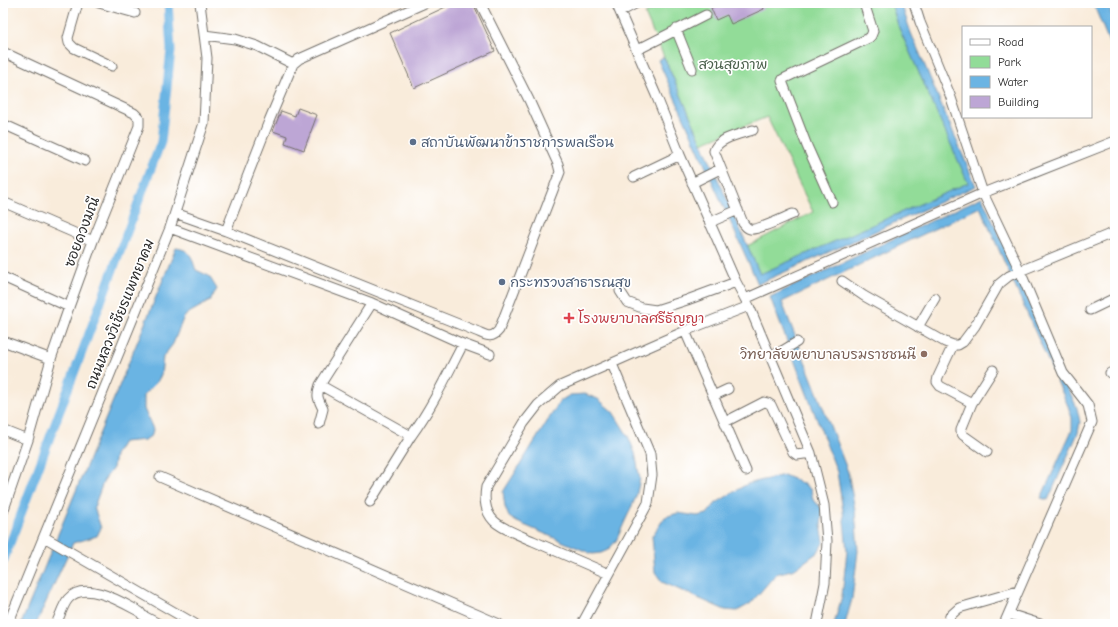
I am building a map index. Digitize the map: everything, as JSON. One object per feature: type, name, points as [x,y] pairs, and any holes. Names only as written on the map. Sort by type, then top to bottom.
[{"type":"street","points":[[78,3],[68,38],[69,43],[74,48],[112,66]]},
{"type":"street","points":[[99,3],[135,14]]},
{"type":"street","name":"ถนนหลวงวิเชียรแพทยาคม","points":[[8,624],[170,228],[204,123],[207,58],[200,3]]},
{"type":"street","points":[[226,231],[293,64],[299,59],[425,3]]},
{"type":"street","points":[[175,213],[226,231],[476,331],[490,336],[495,335],[499,330],[560,172],[558,164],[529,100],[480,3]]},
{"type":"street","points":[[616,3],[710,224],[736,282],[749,300],[811,453],[824,505],[827,541],[825,583],[817,624]]},
{"type":"street","points":[[620,12],[637,3]]},
{"type":"street","points":[[832,202],[807,146],[782,81],[784,78],[869,38],[873,31],[864,3]]},
{"type":"street","points":[[914,3],[920,22],[950,95],[983,193],[1019,271],[1063,373],[1088,406],[1092,422],[1004,624]]},
{"type":"street","points":[[637,50],[706,15]]},
{"type":"street","points":[[676,29],[692,69]]},
{"type":"street","points":[[204,35],[235,39],[256,46],[293,64]]},
{"type":"street","name":"ซอยดวงมณี","points":[[3,52],[134,113],[139,118],[140,126],[92,241],[51,359],[28,440],[5,501],[3,512]]},
{"type":"street","points":[[3,124],[85,161]]},
{"type":"street","points":[[753,130],[718,143],[714,151],[715,172],[746,227],[752,230],[756,229],[793,214]]},
{"type":"street","points":[[610,574],[513,532],[495,522],[486,506],[484,497],[486,487],[524,423],[538,405],[560,386],[685,331],[749,300],[767,288],[983,193],[1115,141]]},
{"type":"street","points":[[634,177],[680,155]]},
{"type":"street","points":[[692,183],[715,172]]},
{"type":"street","points":[[6,204],[92,241]]},
{"type":"street","points":[[710,224],[736,211]]},
{"type":"street","points":[[170,228],[372,303],[463,344],[490,354]]},
{"type":"street","points":[[842,281],[864,296],[944,342],[958,345],[963,342],[975,326],[999,284],[1009,276],[1115,232]]},
{"type":"street","points":[[3,277],[69,307]]},
{"type":"street","points":[[620,291],[627,302],[642,308],[656,310],[736,282]]},
{"type":"street","points":[[918,327],[935,298]]},
{"type":"street","points":[[1090,310],[1115,298]]},
{"type":"street","points":[[319,424],[323,409],[318,399],[320,385],[372,303]]},
{"type":"street","points":[[685,331],[746,471]]},
{"type":"street","points":[[3,341],[51,359]]},
{"type":"street","points":[[772,355],[797,342]]},
{"type":"street","points":[[370,502],[420,424],[442,386],[463,344]]},
{"type":"street","points":[[953,345],[937,382],[940,386],[972,403]]},
{"type":"street","points":[[582,624],[648,503],[652,475],[650,454],[612,364]]},
{"type":"street","points":[[987,452],[963,435],[961,430],[972,403],[993,370]]},
{"type":"street","points":[[320,385],[411,436]]},
{"type":"street","points":[[713,396],[728,389]]},
{"type":"street","points":[[725,422],[764,402],[768,403],[771,405],[793,452],[797,455],[811,453]]},
{"type":"street","points":[[3,430],[28,440]]},
{"type":"street","points":[[160,477],[499,624]]},
{"type":"street","points":[[44,537],[191,623]]},
{"type":"street","points":[[56,624],[67,600],[72,595],[84,591],[96,591],[108,596],[140,612],[140,620],[159,624]]},
{"type":"street","points":[[948,624],[950,616],[958,608],[1018,591]]},
{"type":"street","points":[[1009,614],[1040,624]]},
{"type":"green space","name":"สวนสุขภาพ","points":[[665,3],[891,3],[899,28],[969,183],[760,275],[747,246],[813,212],[767,117],[702,143],[645,14]]},
{"type":"water","points":[[891,3],[901,3],[911,33],[976,186],[758,284],[658,60],[664,57],[760,274],[968,183],[899,28]]},
{"type":"water","points":[[1093,3],[1107,3],[1115,23],[1115,57]]},
{"type":"water","points":[[982,197],[1077,408],[1080,422],[1078,433],[1048,500],[1041,498],[1072,430],[1072,418],[980,207],[782,302],[848,472],[855,510],[858,551],[852,599],[845,624],[834,624],[842,596],[847,551],[837,472],[770,297]]},
{"type":"water","points":[[176,248],[188,252],[192,258],[196,270],[209,276],[217,289],[210,301],[187,314],[183,319],[173,344],[163,357],[161,375],[157,382],[144,395],[144,409],[153,429],[152,435],[145,440],[123,442],[115,455],[113,468],[104,480],[94,507],[101,528],[97,536],[73,543],[36,624],[21,624]]},
{"type":"water","points":[[585,394],[598,399],[613,412],[628,436],[635,453],[640,479],[636,497],[616,541],[608,550],[601,553],[592,554],[517,522],[509,517],[505,507],[503,492],[560,401],[570,395]]},
{"type":"water","points":[[784,475],[804,484],[811,490],[813,500],[822,508],[821,526],[824,541],[818,552],[795,569],[776,574],[750,604],[737,611],[725,610],[662,582],[655,572],[652,536],[665,517],[678,513],[697,516],[707,514],[716,503],[747,484]]},
{"type":"building","points":[[454,3],[473,3],[495,51],[414,88],[390,33]]},
{"type":"building","points":[[722,3],[762,3],[764,9],[731,24],[727,15],[716,20],[711,8]]},
{"type":"building","points":[[298,108],[317,115],[304,150],[285,143],[287,136],[273,131],[281,111],[295,116]]},
{"type":"waterway","points":[[3,562],[161,142],[171,50],[168,3]]},
{"type":"place","name":"สถาบันพัฒนาข้าราชการพลเรือน","points":[[413,142]]},
{"type":"place","name":"กระทรวงสาธารณสุข","points":[[502,282]]},
{"type":"place","name":"โรงพยาบาลศรีธัญญา","points":[[569,318]]},
{"type":"place","name":"วิทยาลัยพยาบาลบรมราชชนนี","points":[[924,354]]}]
